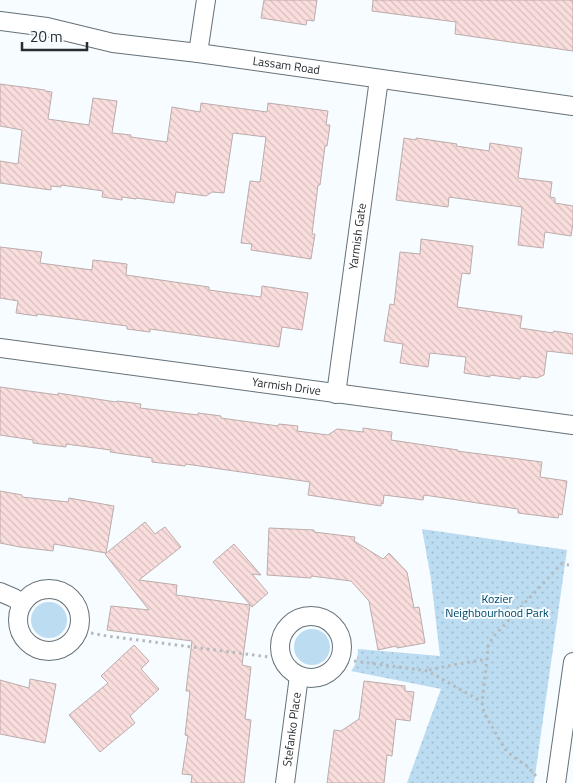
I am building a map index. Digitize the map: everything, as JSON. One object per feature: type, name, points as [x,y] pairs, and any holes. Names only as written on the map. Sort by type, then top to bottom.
[{"type":"street","points":[[198,53],[206,0]]},
{"type":"street","name":"Lassam Road","points":[[0,21],[47,27],[113,43],[198,53],[573,106]]},
{"type":"street","name":"Yarmish Gate","points":[[336,394],[379,79]]},
{"type":"street","name":"Yarmish Drive","points":[[0,348],[573,425]]},
{"type":"street","points":[[0,592],[22,604]]},
{"type":"street","points":[[556,783],[573,662]]},
{"type":"street","name":"Stefanko Place","points":[[285,783],[300,676]]},
{"type":"path","points":[[538,779],[527,766],[506,749],[486,717],[482,702],[488,646],[493,637],[560,564],[569,565]]},
{"type":"path","points":[[91,633],[269,658]]},
{"type":"path","points":[[354,661],[428,670],[487,659]]},
{"type":"path","points":[[428,670],[482,702]]},
{"type":"green space","name":"Kozier Neighbourhood Park","points":[[422,529],[567,550],[534,783],[407,783],[441,689],[351,671],[358,655],[358,649],[440,656],[431,579]]},
{"type":"green space","points":[[49,602],[56,603],[62,607],[66,613],[66,627],[62,633],[56,637],[49,638],[42,637],[36,633],[32,627],[31,620],[32,613],[36,607],[42,603]]},
{"type":"green space","points":[[312,629],[319,630],[325,634],[329,640],[329,654],[325,660],[319,664],[312,665],[305,664],[299,660],[295,654],[294,647],[295,640],[299,634],[305,630]]},
{"type":"building","points":[[264,0],[317,0],[314,21],[307,20],[306,25],[261,18]]},
{"type":"building","points":[[373,0],[573,0],[573,51],[455,34],[456,22],[372,11]]},
{"type":"building","points":[[0,84],[52,92],[48,119],[89,125],[93,98],[117,101],[112,133],[167,142],[172,107],[200,112],[201,103],[267,112],[268,103],[328,111],[326,125],[330,125],[320,185],[318,185],[312,234],[315,234],[311,259],[251,250],[252,244],[241,243],[250,181],[260,182],[266,137],[233,133],[224,193],[212,192],[206,196],[176,192],[174,203],[136,198],[122,197],[122,200],[102,197],[103,191],[61,185],[61,187],[51,186],[51,190],[0,183],[0,161],[18,164],[22,130],[0,126]]},
{"type":"building","points":[[404,138],[457,144],[456,146],[489,151],[490,143],[522,148],[518,178],[552,182],[550,197],[555,198],[555,203],[573,206],[571,236],[545,232],[543,248],[518,245],[522,207],[449,197],[448,207],[396,200]]},
{"type":"building","points":[[421,239],[473,246],[470,274],[462,273],[457,307],[522,316],[520,328],[573,334],[573,354],[547,351],[544,375],[537,378],[521,376],[520,379],[464,373],[466,357],[430,353],[428,367],[400,363],[403,344],[384,341],[390,304],[394,305],[400,252],[420,254]]},
{"type":"building","points":[[0,247],[42,252],[40,263],[92,270],[93,260],[127,264],[126,275],[209,287],[209,290],[261,297],[262,286],[308,293],[302,330],[282,327],[279,347],[150,329],[150,332],[127,329],[127,326],[37,314],[37,316],[16,313],[18,301],[0,298]]},
{"type":"building","points":[[0,387],[141,404],[140,408],[221,416],[221,418],[278,426],[279,424],[298,426],[297,431],[328,435],[337,429],[363,432],[363,428],[392,432],[391,440],[542,462],[540,477],[567,481],[562,515],[559,514],[558,518],[518,513],[518,509],[424,495],[423,500],[384,495],[381,506],[308,495],[310,482],[186,464],[185,466],[152,462],[152,458],[110,452],[111,450],[66,444],[66,447],[33,443],[33,440],[0,435]]},
{"type":"building","points":[[0,491],[22,495],[22,497],[68,502],[69,498],[114,506],[106,553],[54,544],[53,551],[0,543]]},
{"type":"building","points":[[145,522],[155,534],[165,527],[181,547],[139,580],[177,585],[176,595],[250,605],[242,665],[251,667],[245,719],[251,720],[244,783],[191,783],[192,775],[182,774],[188,736],[185,735],[190,691],[186,691],[192,641],[107,630],[111,606],[149,610],[105,554]]},
{"type":"building","points":[[269,528],[314,530],[314,532],[355,537],[354,541],[383,559],[389,553],[407,572],[414,608],[419,607],[425,643],[378,650],[369,601],[351,581],[311,576],[311,578],[267,575]]},
{"type":"building","points":[[234,544],[261,575],[252,574],[268,593],[252,607],[213,562]]},
{"type":"building","points":[[134,645],[149,661],[141,669],[159,689],[130,716],[135,723],[100,752],[69,715],[108,683],[101,676]]},
{"type":"building","points":[[30,679],[56,684],[45,743],[0,734],[0,680],[29,688]]},
{"type":"building","points":[[364,681],[405,686],[405,691],[414,692],[410,721],[396,719],[392,756],[387,755],[384,783],[327,783],[334,730],[341,731],[359,719]]}]
